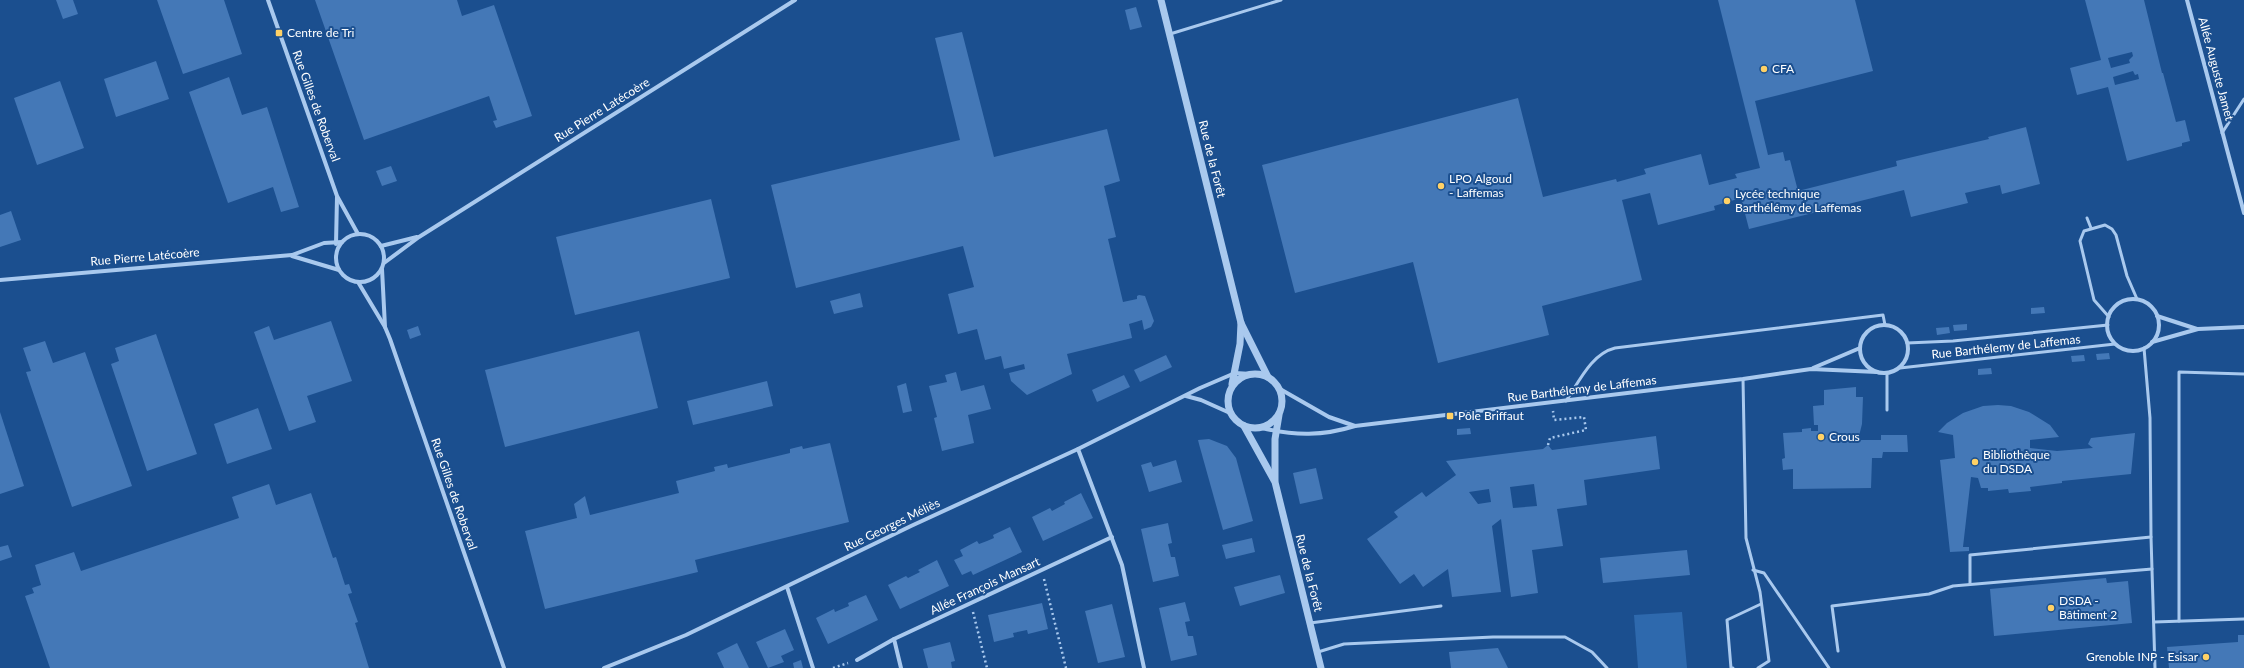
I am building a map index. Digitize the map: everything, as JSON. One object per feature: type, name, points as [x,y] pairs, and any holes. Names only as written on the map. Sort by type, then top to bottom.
[{"type":"street","name":"Rue Gilles de Roberval","points":[[268,0],[337,196],[358,234]]},
{"type":"street","name":"Rue Pierre Latécoère","points":[[384,263],[419,237],[795,0]]},
{"type":"street","name":"Rue de la Forêt","points":[[1161,0],[1241,323],[1268,377]]},
{"type":"street","name":"Allée Auguste Jamet","points":[[2187,0],[2244,213]]},
{"type":"street","name":"Rue Gilles de Roberval","points":[[336,254],[337,196]]},
{"type":"street","points":[[358,234],[375,239],[381,246],[384,254],[384,263],[382,269],[372,279],[358,282],[344,276],[340,270],[336,254],[342,242],[349,236],[358,234]]},
{"type":"street","name":"Rue Pierre Latécoère","points":[[381,246],[419,237]]},
{"type":"street","name":"Rue Pierre Latécoère","points":[[0,280],[292,255],[324,243],[342,242]]},
{"type":"street","name":"Rue Pierre Latécoère","points":[[292,255],[340,270]]},
{"type":"street","name":"Rue Gilles de Roberval","points":[[382,269],[385,327]]},
{"type":"street","name":"Rue Gilles de Roberval","points":[[358,282],[385,327],[504,668]]},
{"type":"street","points":[[2152,342],[2158,330],[2157,316],[2150,305],[2137,299],[2130,299],[2117,305],[2109,317],[2108,325],[2111,338],[2116,344],[2129,350],[2144,348],[2152,342],[2198,329],[2244,327]]},
{"type":"street","points":[[2157,316],[2198,329]]},
{"type":"street","name":"Rue de la Forêt","points":[[1231,387],[1235,373],[1241,323]]},
{"type":"street","points":[[1885,325],[1896,328],[1905,337],[1907,343],[1907,357],[1900,368],[1887,373],[1871,370],[1863,360],[1860,348],[1861,342],[1868,332],[1873,328],[1885,325]]},
{"type":"street","name":"Rue Barthélemy de Laffemas","points":[[1811,369],[1860,348]]},
{"type":"street","name":"Rue Barthélemy de Laffemas","points":[[1262,428],[1307,435],[1324,434],[1355,426],[1553,403],[1811,369],[1877,372]]},
{"type":"street","name":"Rue Georges Méliès","points":[[604,668],[686,635],[911,526],[1078,449],[1212,382],[1235,373],[1252,374]]},
{"type":"street","points":[[1280,413],[1270,425],[1262,428],[1244,426],[1236,421],[1230,413],[1228,404],[1231,387],[1240,378],[1252,374],[1268,377],[1280,389],[1329,417],[1355,426]]},
{"type":"street","points":[[1275,482],[1276,431],[1283,402],[1280,389]]},
{"type":"street","points":[[1186,396],[1201,400],[1230,413]]},
{"type":"street","points":[[1244,426],[1275,482]]},
{"type":"street","points":[[1078,449],[1122,565],[1144,668]]},
{"type":"street","name":"Rue de la Forêt","points":[[1275,482],[1322,668]]},
{"type":"street","name":"Allée François Mansart","points":[[857,660],[894,639],[1112,537]]},
{"type":"street","points":[[787,587],[813,668]]},
{"type":"street","points":[[894,639],[901,668]]},
{"type":"lane","points":[[1170,34],[1280,0]]},
{"type":"lane","points":[[2222,133],[2244,98]]},
{"type":"lane","points":[[2087,218],[2091,228]]},
{"type":"lane","points":[[2109,317],[2094,300],[2080,241],[2084,231],[2105,225],[2112,229],[2116,235],[2129,283],[2137,299]]},
{"type":"lane","points":[[1566,401],[1596,357],[1605,350],[1883,315],[1885,325]]},
{"type":"lane","name":"Rue Barthélemy de Laffemas","points":[[1907,343],[1953,341],[2108,325]]},
{"type":"lane","name":"Rue Barthélemy de Laffemas","points":[[1900,368],[2116,344]]},
{"type":"lane","points":[[2144,348],[2150,418],[2151,537],[2155,668]]},
{"type":"lane","points":[[2179,621],[2179,372],[2244,374]]},
{"type":"lane","points":[[1887,373],[1887,410]]},
{"type":"lane","points":[[1743,379],[1746,538],[1762,604],[1769,661],[1758,668]]},
{"type":"lane","points":[[1970,584],[1970,555],[2151,537]]},
{"type":"lane","points":[[1838,651],[1832,606],[1929,594],[1953,586],[1970,584],[2152,569]]},
{"type":"lane","points":[[1753,570],[1764,573],[1830,668]]},
{"type":"lane","points":[[1733,668],[1731,668],[1727,620],[1762,604]]},
{"type":"lane","points":[[1310,623],[1440,606]]},
{"type":"lane","points":[[2154,622],[2244,620]]},
{"type":"lane","points":[[1318,652],[1344,644],[1493,638],[1565,637],[1592,652],[1607,668]]},
{"type":"path","points":[[1548,445],[1550,438],[1586,430],[1584,416],[1554,420],[1553,403]]},
{"type":"path","points":[[1042,570],[1066,668]]},
{"type":"path","points":[[971,603],[986,668]]},
{"type":"path","points":[[833,668],[857,660]]},
{"type":"shaded area","points":[[1682,612],[1687,668],[1638,668],[1634,615]]},
{"type":"building","points":[[56,0],[73,0],[78,14],[63,19]]},
{"type":"building","points":[[157,0],[224,0],[242,54],[183,74]]},
{"type":"building","points":[[315,0],[457,0],[462,16],[494,5],[532,116],[496,128],[493,121],[497,120],[489,96],[364,140]]},
{"type":"building","points":[[1718,0],[1855,0],[1873,71],[1755,101],[1768,155],[1783,152],[1785,161],[1790,160],[1798,191],[1897,166],[1896,161],[1989,139],[1988,137],[2026,127],[2040,184],[2002,194],[2000,185],[1965,193],[1968,203],[1911,217],[1904,190],[1749,229],[1741,198],[1714,206],[1715,210],[1658,225],[1650,193],[1622,200],[1642,280],[1542,306],[1549,335],[1438,363],[1413,262],[1295,293],[1262,165],[1518,98],[1543,197],[1616,179],[1617,182],[1646,174],[1644,169],[1701,154],[1709,185],[1737,178],[1735,174],[1760,168]]},
{"type":"building","points":[[2085,0],[2144,0],[2176,122],[2185,120],[2190,141],[2182,143],[2182,146],[2127,161],[2108,87],[2077,95],[2070,68],[2101,60]],"holes":[[[2132,52],[2133,56],[2129,60],[2130,63],[2111,68],[2108,58]],[[2133,71],[2135,75],[2138,74],[2139,79],[2115,85],[2113,77]]]},
{"type":"building","points":[[1136,7],[1142,27],[1130,30],[1125,10]]},
{"type":"building","points":[[962,32],[994,157],[1107,129],[1120,181],[1104,186],[1116,237],[1108,239],[1123,302],[1137,299],[1137,296],[1139,295],[1145,296],[1154,321],[1151,327],[1144,330],[1142,320],[1129,324],[1132,338],[1067,354],[1072,374],[1027,395],[1011,381],[1009,373],[1025,369],[1024,364],[1004,369],[1001,356],[985,360],[977,329],[958,334],[948,294],[974,287],[963,246],[796,288],[771,185],[960,140],[935,38]]},
{"type":"building","points":[[156,61],[169,99],[116,117],[104,79]]},
{"type":"building","points":[[229,77],[242,115],[267,107],[299,207],[281,212],[273,187],[228,203],[189,92]]},
{"type":"building","points":[[60,81],[84,148],[37,165],[14,98]]},
{"type":"building","points":[[391,166],[397,181],[382,186],[376,171]]},
{"type":"building","points":[[711,199],[730,278],[575,315],[556,237]]},
{"type":"building","points":[[11,211],[21,240],[0,247],[0,215]]},
{"type":"building","points":[[860,293],[863,307],[834,314],[830,301]]},
{"type":"building","points":[[2044,307],[2045,313],[2031,314],[2031,308]]},
{"type":"building","points":[[331,321],[352,381],[307,396],[316,422],[289,431],[254,332],[269,326],[274,340]]},
{"type":"building","points":[[1967,324],[1967,330],[1954,331],[1953,325]]},
{"type":"building","points":[[418,326],[421,335],[410,339],[407,330]]},
{"type":"building","points":[[1949,327],[1950,333],[1937,335],[1936,328]]},
{"type":"building","points":[[639,331],[658,408],[505,447],[485,370]]},
{"type":"building","points":[[156,334],[197,454],[147,471],[111,364],[119,361],[115,348]]},
{"type":"building","points":[[45,341],[53,363],[85,352],[132,486],[72,507],[26,372],[31,371],[23,348]]},
{"type":"building","points":[[2109,353],[2110,359],[2097,360],[2096,354]]},
{"type":"building","points":[[1166,355],[1172,367],[1140,382],[1134,370]]},
{"type":"building","points":[[2084,355],[2085,361],[2072,362],[2071,356]]},
{"type":"building","points":[[1991,368],[1992,374],[1978,375],[1978,369]]},
{"type":"building","points":[[956,372],[961,391],[984,385],[991,409],[968,415],[974,443],[942,451],[934,418],[937,417],[929,386],[947,382],[945,375]]},
{"type":"building","points":[[1124,375],[1130,387],[1097,402],[1092,390]]},
{"type":"building","points":[[767,381],[773,406],[693,425],[687,401]]},
{"type":"building","points":[[906,383],[912,411],[903,413],[897,386]]},
{"type":"building","name":"Crous","points":[[1856,387],[1856,397],[1863,397],[1862,424],[1858,440],[1881,440],[1881,435],[1907,435],[1908,452],[1883,452],[1882,458],[1872,458],[1871,488],[1793,489],[1793,469],[1783,470],[1782,459],[1785,458],[1783,433],[1802,432],[1802,429],[1811,428],[1811,431],[1818,431],[1818,425],[1814,425],[1813,406],[1824,405],[1824,390]]},
{"type":"building","points":[[1983,406],[2011,406],[2029,412],[2050,425],[2059,437],[2030,440],[2030,448],[2057,451],[2093,448],[2088,444],[2091,438],[2135,433],[2131,474],[2062,481],[2062,483],[2030,487],[2031,491],[2009,493],[2008,489],[1988,491],[1988,488],[1981,488],[1978,478],[1971,477],[1963,547],[1969,547],[1969,551],[1950,552],[1940,460],[1955,458],[1953,435],[1938,432],[1947,423],[1963,413]]},
{"type":"building","points":[[258,408],[272,449],[227,464],[214,424]]},
{"type":"building","points":[[0,412],[24,486],[0,494]]},
{"type":"building","points":[[1470,428],[1471,434],[1457,435],[1457,429]]},
{"type":"building","points":[[1656,436],[1660,469],[1584,480],[1587,505],[1557,509],[1563,546],[1532,550],[1538,593],[1511,597],[1501,519],[1492,526],[1501,592],[1452,597],[1448,569],[1423,587],[1414,574],[1400,584],[1367,539],[1398,517],[1394,512],[1422,492],[1426,497],[1456,475],[1446,461],[1543,449],[1548,445],[1552,450]],"holes":[[[1534,484],[1537,506],[1513,508],[1510,487]],[[1489,489],[1491,502],[1478,504],[1469,492]]]},
{"type":"building","points":[[1209,439],[1227,446],[1236,458],[1253,521],[1223,530],[1198,440]]},
{"type":"building","points":[[830,443],[849,522],[695,560],[698,572],[545,609],[525,531],[577,518],[574,504],[585,496],[590,515],[679,493],[676,481],[715,471],[714,467],[727,464],[728,468],[790,453],[790,449],[802,446],[803,449]]},
{"type":"building","points":[[1176,460],[1182,482],[1149,492],[1141,465],[1151,462],[1153,467]]},
{"type":"building","points":[[1316,468],[1323,499],[1300,504],[1293,473]]},
{"type":"building","points":[[269,484],[276,505],[311,493],[333,558],[336,557],[345,585],[349,584],[352,593],[348,594],[358,622],[355,623],[369,668],[50,668],[25,596],[34,593],[32,588],[41,585],[35,565],[74,552],[81,571],[239,518],[232,497]]},
{"type":"building","points":[[1081,493],[1093,518],[1043,541],[1032,517],[1050,508],[1052,511],[1065,504],[1064,502]]},
{"type":"building","points":[[1168,523],[1172,543],[1168,544],[1171,557],[1175,557],[1179,576],[1153,582],[1141,529]]},
{"type":"building","points":[[1010,527],[1022,552],[973,575],[971,571],[962,575],[954,560],[963,556],[960,550],[977,541],[979,544],[994,538],[993,535]]},
{"type":"building","points":[[1252,538],[1255,552],[1226,559],[1222,545]]},
{"type":"building","points":[[8,545],[12,557],[0,561],[0,547]]},
{"type":"building","points":[[1687,550],[1690,575],[1603,583],[1600,558]]},
{"type":"building","points":[[937,560],[949,586],[900,609],[888,585],[906,576],[908,578],[920,572],[918,570]]},
{"type":"building","points":[[1280,575],[1285,593],[1240,606],[1234,587]]},
{"type":"building","name":"DSDA - Bâtiment 2","points":[[2106,578],[2107,583],[2128,581],[2132,623],[1994,636],[1990,589]]},
{"type":"building","points":[[866,595],[878,620],[828,644],[816,618],[834,609],[835,612],[849,606],[848,603]]},
{"type":"building","points":[[1185,602],[1190,621],[1185,622],[1188,636],[1193,636],[1197,655],[1171,661],[1159,608]]},
{"type":"building","points":[[1042,603],[1048,629],[1028,634],[1027,630],[1013,633],[1014,637],[994,642],[988,615]]},
{"type":"building","points":[[1112,604],[1125,657],[1098,663],[1085,611]]},
{"type":"building","points":[[785,629],[794,650],[781,656],[784,662],[768,668],[756,642]]},
{"type":"building","name":"Grenoble INP - Esisar","points":[[2238,635],[2244,635],[2244,668],[2169,668],[2167,647],[2238,642]]},
{"type":"building","points":[[950,642],[955,661],[951,662],[952,668],[928,668],[923,649]]},
{"type":"building","points":[[737,643],[749,668],[724,668],[717,653]]},
{"type":"building","points":[[1498,648],[1508,668],[1451,668],[1449,652]]},
{"type":"building","points":[[801,660],[803,668],[794,668],[793,663]]},
{"type":"place","name":"Centre de Tri","points":[[279,33]]},
{"type":"place","name":"CFA","points":[[1764,69]]},
{"type":"place","name":"LPO Algoud - Laffemas","points":[[1441,186]]},
{"type":"place","name":"Lycée technique Barthélémy de Laffemas","points":[[1727,201]]},
{"type":"place","name":"Pôle Briffaut","points":[[1450,416]]},
{"type":"place","name":"Crous","points":[[1821,437]]},
{"type":"place","name":"Bibliothèque du DSDA","points":[[1975,462]]},
{"type":"place","name":"DSDA - Bâtiment 2","points":[[2051,608]]},
{"type":"place","name":"Grenoble INP - Esisar","points":[[2206,657]]}]
